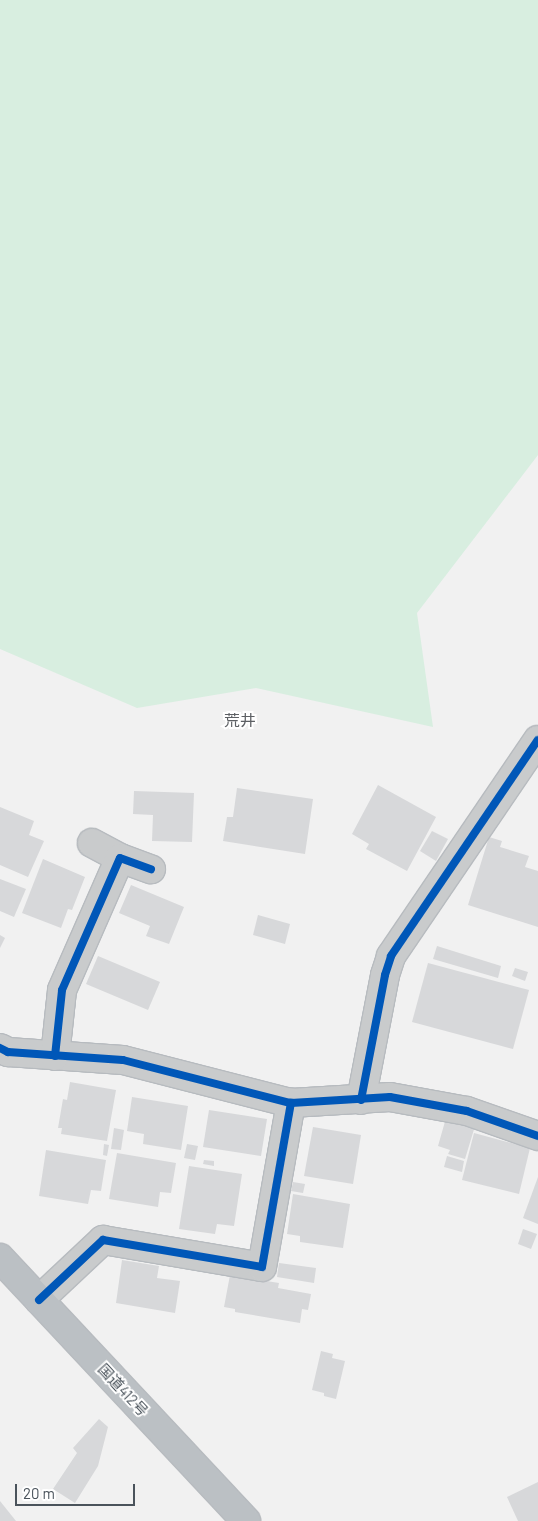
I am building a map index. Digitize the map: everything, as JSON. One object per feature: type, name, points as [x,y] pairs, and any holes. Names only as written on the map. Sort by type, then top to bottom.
[{"type":"highway","name":"国道412号","points":[[0,1258],[246,1521]]},
{"type":"street","points":[[361,1100],[385,975],[391,956],[538,740]]},
{"type":"street","points":[[92,843],[120,858],[151,870]]},
{"type":"street","points":[[55,1056],[62,990],[120,858]]},
{"type":"street","points":[[0,1048],[8,1052],[123,1060],[291,1103],[390,1097],[467,1111],[538,1136]]},
{"type":"street","points":[[39,1300],[103,1240],[262,1267],[291,1103]]},
{"type":"green space","points":[[0,0],[538,0],[538,455],[417,613],[433,727],[256,688],[137,708],[0,649]]},
{"type":"building","points":[[378,785],[436,817],[407,871],[366,849],[369,844],[352,834]]},
{"type":"building","points":[[237,788],[313,799],[305,854],[223,841],[227,817],[233,817]]},
{"type":"building","points":[[134,791],[194,793],[192,842],[152,841],[153,815],[133,814]]},
{"type":"building","points":[[0,807],[34,821],[29,835],[44,841],[28,877],[0,865]]},
{"type":"building","points":[[432,831],[448,839],[436,861],[420,851]]},
{"type":"building","points":[[489,837],[502,841],[500,847],[529,856],[525,867],[538,871],[538,927],[468,905]]},
{"type":"building","points":[[43,859],[85,877],[72,910],[68,909],[61,928],[22,913]]},
{"type":"building","points":[[0,879],[26,889],[14,917],[0,911]]},
{"type":"building","points":[[131,885],[184,907],[169,944],[146,936],[150,926],[119,913]]},
{"type":"building","points":[[258,915],[290,924],[285,944],[253,935]]},
{"type":"building","points":[[0,935],[5,938],[0,948]]},
{"type":"building","points":[[437,946],[501,966],[498,978],[433,959]]},
{"type":"building","points":[[98,956],[160,982],[148,1010],[86,984]]},
{"type":"building","points":[[428,963],[529,990],[513,1049],[412,1022]]},
{"type":"building","points":[[515,968],[528,972],[525,981],[512,976]]},
{"type":"building","points":[[70,1082],[116,1090],[107,1141],[61,1134],[62,1128],[58,1128],[63,1099],[67,1100]]},
{"type":"building","points":[[132,1097],[188,1106],[181,1150],[143,1144],[144,1134],[127,1131]]},
{"type":"building","points":[[209,1110],[267,1119],[261,1156],[203,1147]]},
{"type":"building","points":[[446,1118],[475,1126],[465,1159],[448,1154],[450,1150],[438,1146]]},
{"type":"building","points":[[313,1127],[361,1135],[353,1184],[304,1176]]},
{"type":"building","points":[[114,1128],[124,1130],[121,1150],[111,1149]]},
{"type":"building","points":[[474,1133],[530,1148],[519,1194],[462,1180]]},
{"type":"building","points":[[104,1144],[109,1145],[107,1156],[103,1155]]},
{"type":"building","points":[[187,1144],[198,1146],[195,1160],[184,1158]]},
{"type":"building","points":[[46,1150],[106,1160],[101,1191],[91,1190],[88,1204],[39,1196]]},
{"type":"building","points":[[117,1153],[176,1163],[171,1193],[160,1192],[158,1207],[109,1199]]},
{"type":"building","points":[[447,1156],[464,1161],[462,1172],[444,1167]]},
{"type":"building","points":[[204,1160],[214,1161],[214,1166],[203,1164]]},
{"type":"building","points":[[189,1166],[242,1174],[234,1226],[217,1224],[215,1234],[179,1229]]},
{"type":"building","points":[[538,1177],[538,1224],[523,1218]]},
{"type":"building","points":[[293,1182],[305,1184],[303,1193],[291,1191]]},
{"type":"building","points":[[293,1194],[350,1204],[343,1248],[300,1242],[300,1236],[287,1234]]},
{"type":"building","points":[[523,1229],[537,1234],[531,1249],[518,1244]]},
{"type":"building","points":[[122,1260],[159,1266],[157,1278],[180,1281],[175,1313],[116,1303]]},
{"type":"building","points":[[279,1263],[316,1268],[314,1283],[277,1277]]},
{"type":"building","points":[[230,1275],[279,1283],[278,1288],[311,1294],[308,1310],[302,1309],[300,1323],[235,1312],[235,1309],[224,1307]]},
{"type":"building","points":[[321,1351],[333,1354],[332,1358],[345,1361],[336,1399],[312,1390]]},
{"type":"building","points":[[99,1419],[108,1427],[98,1466],[75,1503],[53,1489],[77,1453],[73,1448]]},
{"type":"building","points":[[538,1482],[538,1521],[518,1521],[507,1497]]},
{"type":"building","points":[[0,1501],[16,1521],[0,1521]]},
{"type":"cycle path","points":[[361,1100],[385,975],[391,956],[538,740]]},
{"type":"cycle path","points":[[55,1056],[62,990],[120,858],[151,869]]},
{"type":"cycle path","points":[[0,1048],[8,1052],[123,1060],[291,1103],[390,1097],[467,1111],[538,1136]]},
{"type":"cycle path","points":[[39,1300],[103,1240],[262,1267],[291,1103]]},
{"type":"district","name":"荒井","points":[[240,720]]}]
